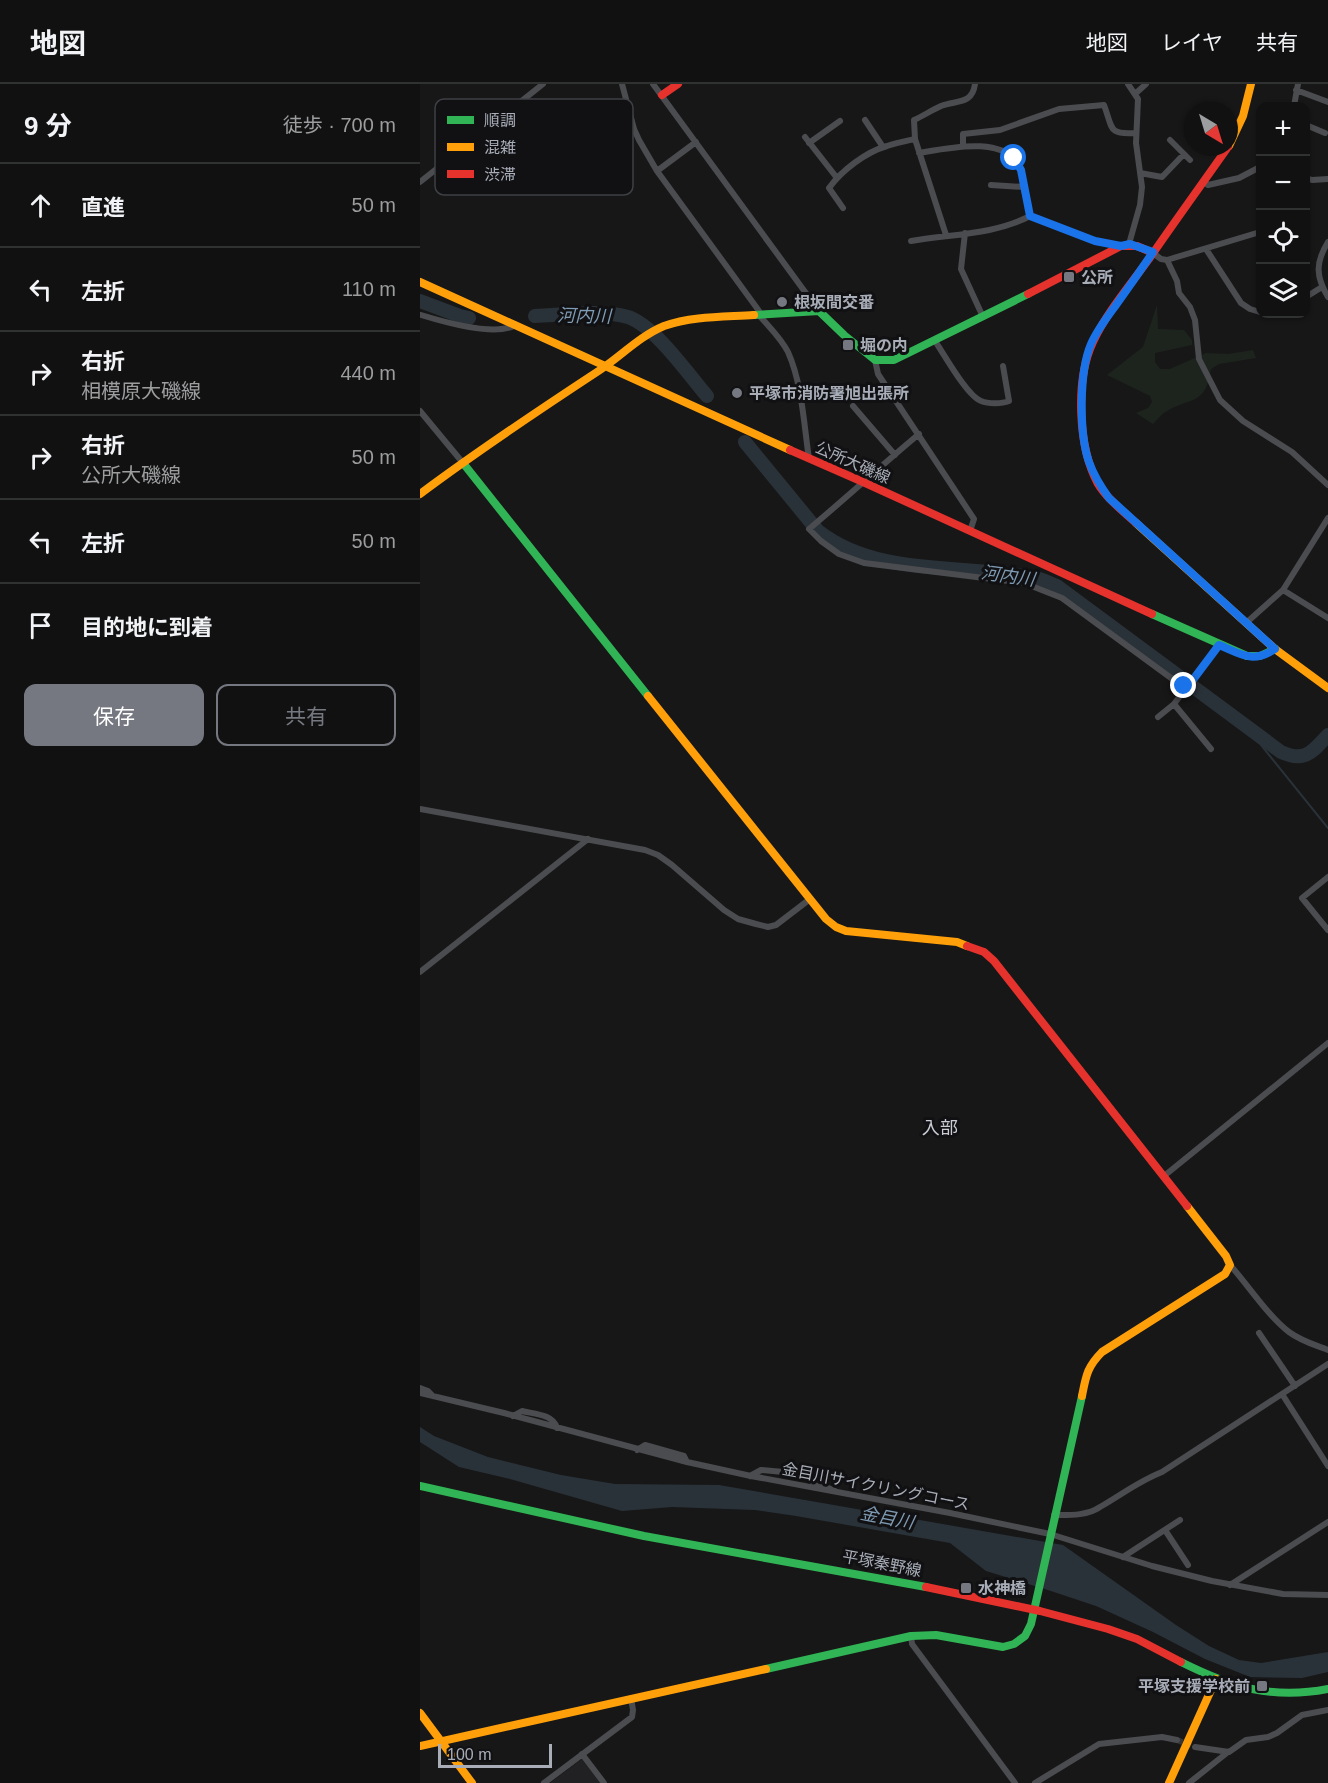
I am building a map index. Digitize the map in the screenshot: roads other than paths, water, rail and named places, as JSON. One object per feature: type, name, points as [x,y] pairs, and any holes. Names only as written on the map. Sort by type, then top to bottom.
[{"type":"street","points":[[524,99],[543,84]]},
{"type":"street","points":[[622,84],[626,99]]},
{"type":"street","points":[[653,84],[819,311],[844,335],[875,360],[881,361],[894,360],[935,341],[1125,245],[1140,206],[1142,187],[1136,143],[1138,99],[1128,84]]},
{"type":"street","points":[[662,95],[678,84]]},
{"type":"street","points":[[946,235],[915,139],[914,120],[941,106],[968,99],[974,93],[975,84]]},
{"type":"street","points":[[1135,94],[1146,84]]},
{"type":"street","points":[[1238,126],[1243,116],[1251,84]]},
{"type":"street","points":[[1295,102],[1297,87],[1328,102]]},
{"type":"street","points":[[963,146],[963,134],[1000,130],[1059,109],[1104,105],[1114,130],[1119,134],[1136,133]]},
{"type":"street","points":[[865,120],[883,147]]},
{"type":"street","points":[[837,178],[807,140],[840,121]]},
{"type":"street","points":[[633,125],[657,171],[788,352],[801,403],[809,459]]},
{"type":"street","points":[[1310,127],[1325,133]]},
{"type":"street","points":[[843,208],[829,188],[837,178],[867,155],[883,147],[915,139]]},
{"type":"street","points":[[1140,173],[1162,177],[1184,154],[1170,140]]},
{"type":"street","points":[[657,171],[696,142]]},
{"type":"street","points":[[919,153],[963,146],[993,148],[1006,152],[1014,158],[1021,170],[1030,216]]},
{"type":"street","points":[[1186,156],[1190,160]]},
{"type":"street","points":[[1221,156],[1101,326],[1091,344],[1086,359],[1082,387],[1084,436],[1088,460],[1098,483],[1109,498],[1275,649],[1328,688]]},
{"type":"street","points":[[1204,182],[1209,184],[1239,178],[1256,169]]},
{"type":"street","points":[[420,182],[435,170]]},
{"type":"street","points":[[1310,179],[1328,179]]},
{"type":"street","points":[[991,185],[1024,187]]},
{"type":"street","points":[[911,241],[998,229],[1030,216],[1095,241],[1153,252],[1161,259],[1167,260],[1256,233]]},
{"type":"street","points":[[965,233],[961,268],[983,316]]},
{"type":"street","points":[[1328,242],[1320,256],[1318,274],[1328,297]]},
{"type":"street","points":[[1206,249],[1241,303],[1256,311]]},
{"type":"street","points":[[1167,260],[1177,281],[1179,293],[1190,307],[1195,320],[1199,360],[1220,400],[1243,421],[1292,452],[1328,484]]},
{"type":"street","name":"公所大磯線","points":[[420,282],[1219,645],[1258,658],[1275,649]]},
{"type":"street","points":[[1310,294],[1322,287]]},
{"type":"street","points":[[420,494],[657,330],[685,320],[819,311]]},
{"type":"street","points":[[421,315],[443,322],[497,330],[509,329],[516,325]]},
{"type":"street","points":[[935,341],[962,384],[980,401],[1003,403],[1009,401],[1004,366]]},
{"type":"street","points":[[875,360],[878,374],[974,519],[970,531]]},
{"type":"street","points":[[853,406],[895,454]]},
{"type":"street","points":[[420,411],[826,919],[846,931],[957,942],[984,952],[994,961],[1164,1176],[1226,1256],[1230,1265],[1278,1322],[1303,1341],[1328,1350]]},
{"type":"street","points":[[919,434],[809,529],[820,542],[839,554],[864,563],[1024,583],[1040,588],[1062,598],[1188,686]]},
{"type":"street","points":[[1246,623],[1283,590],[1328,518]]},
{"type":"street","points":[[1283,590],[1328,618]]},
{"type":"street","points":[[1158,717],[1174,704],[1219,645]]},
{"type":"street","points":[[1174,704],[1211,748]]},
{"type":"street","points":[[420,809],[645,850],[658,855],[672,865],[724,910],[738,919],[768,927],[776,925],[810,899]]},
{"type":"street","points":[[420,972],[588,840]]},
{"type":"street","points":[[1328,877],[1302,898],[1328,930]]},
{"type":"street","points":[[1164,1176],[1328,1043]]},
{"type":"street","points":[[420,1746],[911,1636],[936,1635],[1003,1647],[1014,1644],[1025,1635],[1031,1624],[1054,1515],[1087,1374],[1092,1362],[1102,1352],[1224,1274],[1230,1265]]},
{"type":"street","points":[[1259,1333],[1295,1386]]},
{"type":"street","points":[[1054,1515],[1076,1515],[1101,1507],[1142,1480],[1162,1472],[1328,1364]]},
{"type":"street","points":[[420,1388],[428,1391],[433,1397]]},
{"type":"street","points":[[420,1394],[433,1397]]},
{"type":"street","points":[[1282,1394],[1328,1466]]},
{"type":"street","name":"金目川サイクリングコース","points":[[433,1397],[513,1416],[522,1411],[551,1418],[557,1428],[637,1450],[645,1445],[664,1449],[684,1456],[687,1462],[750,1476],[1050,1534],[1159,1568],[1230,1585],[1283,1594],[1328,1595]]},
{"type":"street","points":[[750,1476],[760,1470],[794,1473],[838,1493]]},
{"type":"street","name":"平塚秦野線","points":[[420,1486],[645,1537],[890,1579],[1034,1609],[1128,1635],[1216,1679],[1235,1686],[1274,1694],[1292,1695],[1328,1689]]},
{"type":"street","points":[[1123,1557],[1180,1520]]},
{"type":"street","points":[[1230,1585],[1328,1522]]},
{"type":"street","points":[[1165,1530],[1188,1565]]},
{"type":"street","points":[[911,1636],[912,1644],[1015,1783]]},
{"type":"street","points":[[1169,1783],[1216,1679]]},
{"type":"street","points":[[544,1783],[632,1717],[631,1698]]},
{"type":"street","points":[[1189,1783],[1246,1740],[1268,1737],[1302,1715],[1328,1710]]},
{"type":"street","points":[[420,1713],[472,1783]]},
{"type":"street","points":[[1035,1783],[1098,1743],[1162,1737],[1177,1740]]},
{"type":"street","points":[[1195,1747],[1228,1752]]},
{"type":"street","points":[[582,1754],[604,1783]]},
{"type":"water","name":"金目川","points":[[420,1427],[434,1436],[488,1457],[561,1475],[615,1484],[719,1485],[1063,1545],[1209,1646],[1239,1660],[1261,1663],[1328,1652],[1328,1672],[1302,1678],[1250,1677],[1205,1659],[1096,1606],[986,1571],[950,1543],[755,1510],[672,1507],[622,1511],[459,1467],[420,1442]]},
{"type":"waterway","name":"河内川","points":[[420,301],[469,318]]},
{"type":"waterway","name":"河内川","points":[[535,316],[607,313],[628,317],[660,340],[707,396]]},
{"type":"waterway","name":"河内川","points":[[745,442],[818,531],[841,546],[866,556],[893,562],[1004,573],[1034,578],[1057,586],[1281,752],[1296,756],[1308,754],[1328,735]]},
{"type":"waterway","points":[[1262,738],[1261,745],[1328,828]]},
{"type":"tunnel","points":[[1177,1740],[1195,1747]]},
{"type":"place","name":"公所","points":[[1069,277]]},
{"type":"place","name":"根坂間交番","points":[[782,302]]},
{"type":"place","name":"堀の内","points":[[848,345]]},
{"type":"place","name":"平塚市消防署旭出張所","points":[[737,393]]},
{"type":"place","name":"水神橋","points":[[966,1588]]},
{"type":"place","name":"平塚支援学校前","points":[[1262,1686]]},
{"type":"district","name":"入部","points":[[940,1128]]}]
